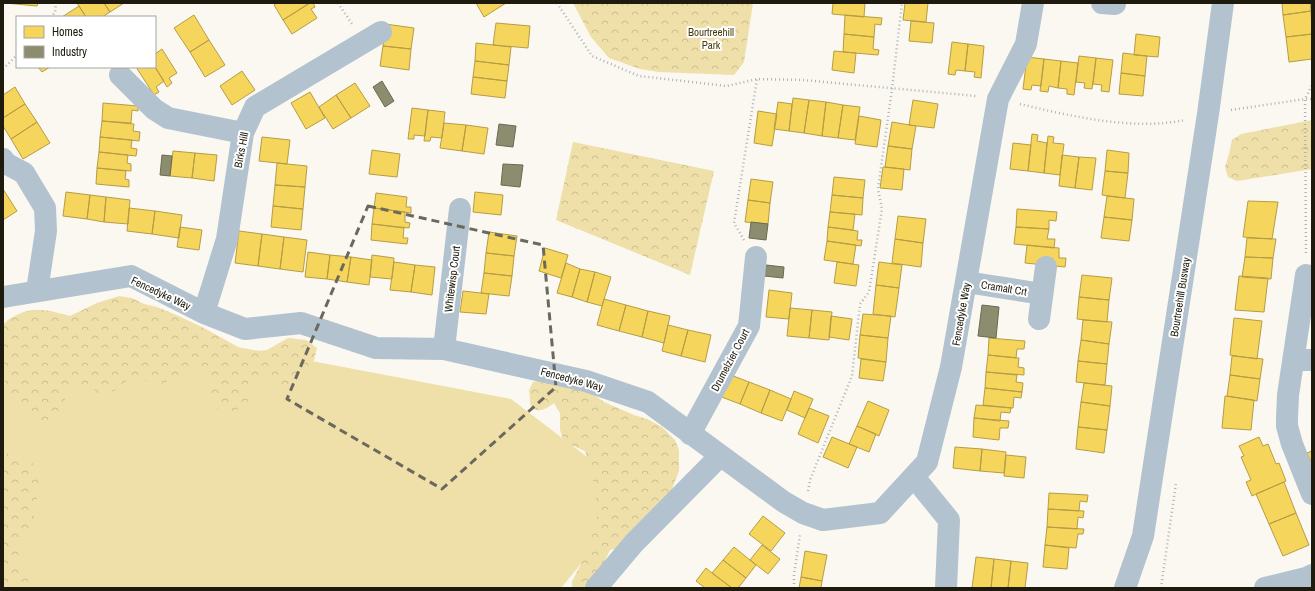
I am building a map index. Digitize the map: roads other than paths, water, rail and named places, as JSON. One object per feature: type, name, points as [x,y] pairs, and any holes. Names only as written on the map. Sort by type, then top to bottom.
[{"type":"street","name":"Fencedyke Way","points":[[3,296],[131,276],[204,313],[245,329],[301,323],[376,348],[444,349],[586,381],[648,402],[784,502],[803,512],[823,520],[880,513],[927,462],[951,367],[998,98],[1026,44],[1033,3]]},
{"type":"street","name":"Bourtreehill Busway","points":[[1125,588],[1143,536],[1208,114],[1223,3]]},
{"type":"street","name":"Birks Hill","points":[[204,313],[227,240],[243,133],[255,107],[381,32]]},
{"type":"street","points":[[120,75],[154,108],[168,118],[243,133]]},
{"type":"street","points":[[11,165],[45,208],[46,231],[37,291]]},
{"type":"street","name":"Whitewisp Court","points":[[444,349],[460,209]]},
{"type":"street","name":"Drumelzier Court","points":[[690,434],[749,326],[756,257]]},
{"type":"street","points":[[1038,319],[1046,267]]},
{"type":"street","points":[[1309,276],[1303,359],[1288,395],[1287,426],[1292,444],[1312,494]]},
{"type":"street","name":"Cramalt Crt","points":[[966,282],[1042,294]]},
{"type":"street","points":[[596,588],[634,543],[720,456]]},
{"type":"street","points":[[914,476],[949,520],[946,588]]},
{"type":"street","points":[[1265,588],[1306,578],[1312,575]]},
{"type":"park label","name":"Bourtreehill Park","points":[[711,38]]}]
